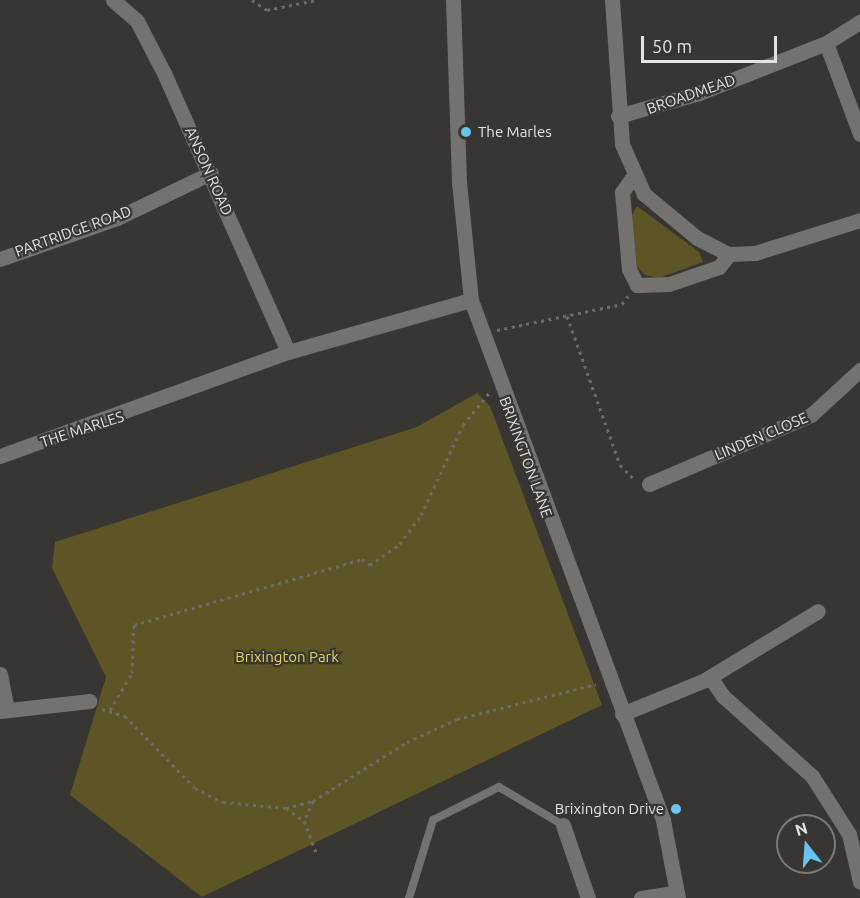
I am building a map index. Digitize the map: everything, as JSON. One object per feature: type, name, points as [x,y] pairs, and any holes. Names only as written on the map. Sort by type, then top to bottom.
[{"type":"street","name":"ANSON ROAD","points":[[113,0],[137,21],[211,173],[288,352]]},
{"type":"street","name":"BRIXINGTON LANE","points":[[453,0],[459,182],[471,300],[480,334],[663,820],[677,895]]},
{"type":"street","points":[[612,0],[618,116],[634,175],[644,194],[697,238],[729,254],[755,253],[859,222]]},
{"type":"street","name":"BROADMEAD","points":[[618,116],[699,93],[826,43],[860,22]]},
{"type":"street","points":[[826,43],[860,134]]},
{"type":"street","name":"PARTRIDGE ROAD","points":[[0,259],[117,218],[211,173]]},
{"type":"street","points":[[634,175],[622,192],[629,269],[637,285],[669,284],[719,267],[729,254]]},
{"type":"street","name":"THE MARLES","points":[[0,456],[288,352],[471,300]]},
{"type":"street","name":"LINDEN CLOSE","points":[[649,484],[811,415],[860,370]]},
{"type":"street","points":[[622,714],[710,677],[818,611]]},
{"type":"street","points":[[0,674],[3,710],[89,701]]},
{"type":"street","points":[[710,677],[723,696],[812,776],[849,834],[860,882]]},
{"type":"street","points":[[563,825],[588,898]]},
{"type":"street","points":[[641,898],[677,895]]},
{"type":"lane","points":[[409,898],[434,820],[499,787],[563,825]]},
{"type":"path","points":[[252,0],[267,10],[316,0]]},
{"type":"path","points":[[480,334],[622,304],[637,285]]},
{"type":"path","points":[[567,316],[621,465],[627,477],[649,484]]},
{"type":"path","points":[[110,710],[132,673],[134,625],[362,559],[370,565],[400,544],[421,515],[463,425],[483,396],[500,387]]},
{"type":"path","points":[[89,701],[96,709],[110,710],[125,716],[195,788],[223,802],[286,808],[313,801],[407,742],[457,719],[570,694],[609,679]]},
{"type":"path","points":[[304,821],[313,801]]},
{"type":"path","points":[[286,808],[304,821],[316,852]]},
{"type":"green space","points":[[637,206],[699,252],[703,262],[659,278],[645,275],[637,267],[631,217]]},
{"type":"green space","name":"Brixington Park","points":[[477,393],[490,406],[602,705],[202,897],[70,795],[106,677],[52,568],[55,542],[417,427]]},
{"type":"place","name":"The Marles","points":[[466,132]]},
{"type":"place","name":"Brixington Drive","points":[[676,809]]}]
